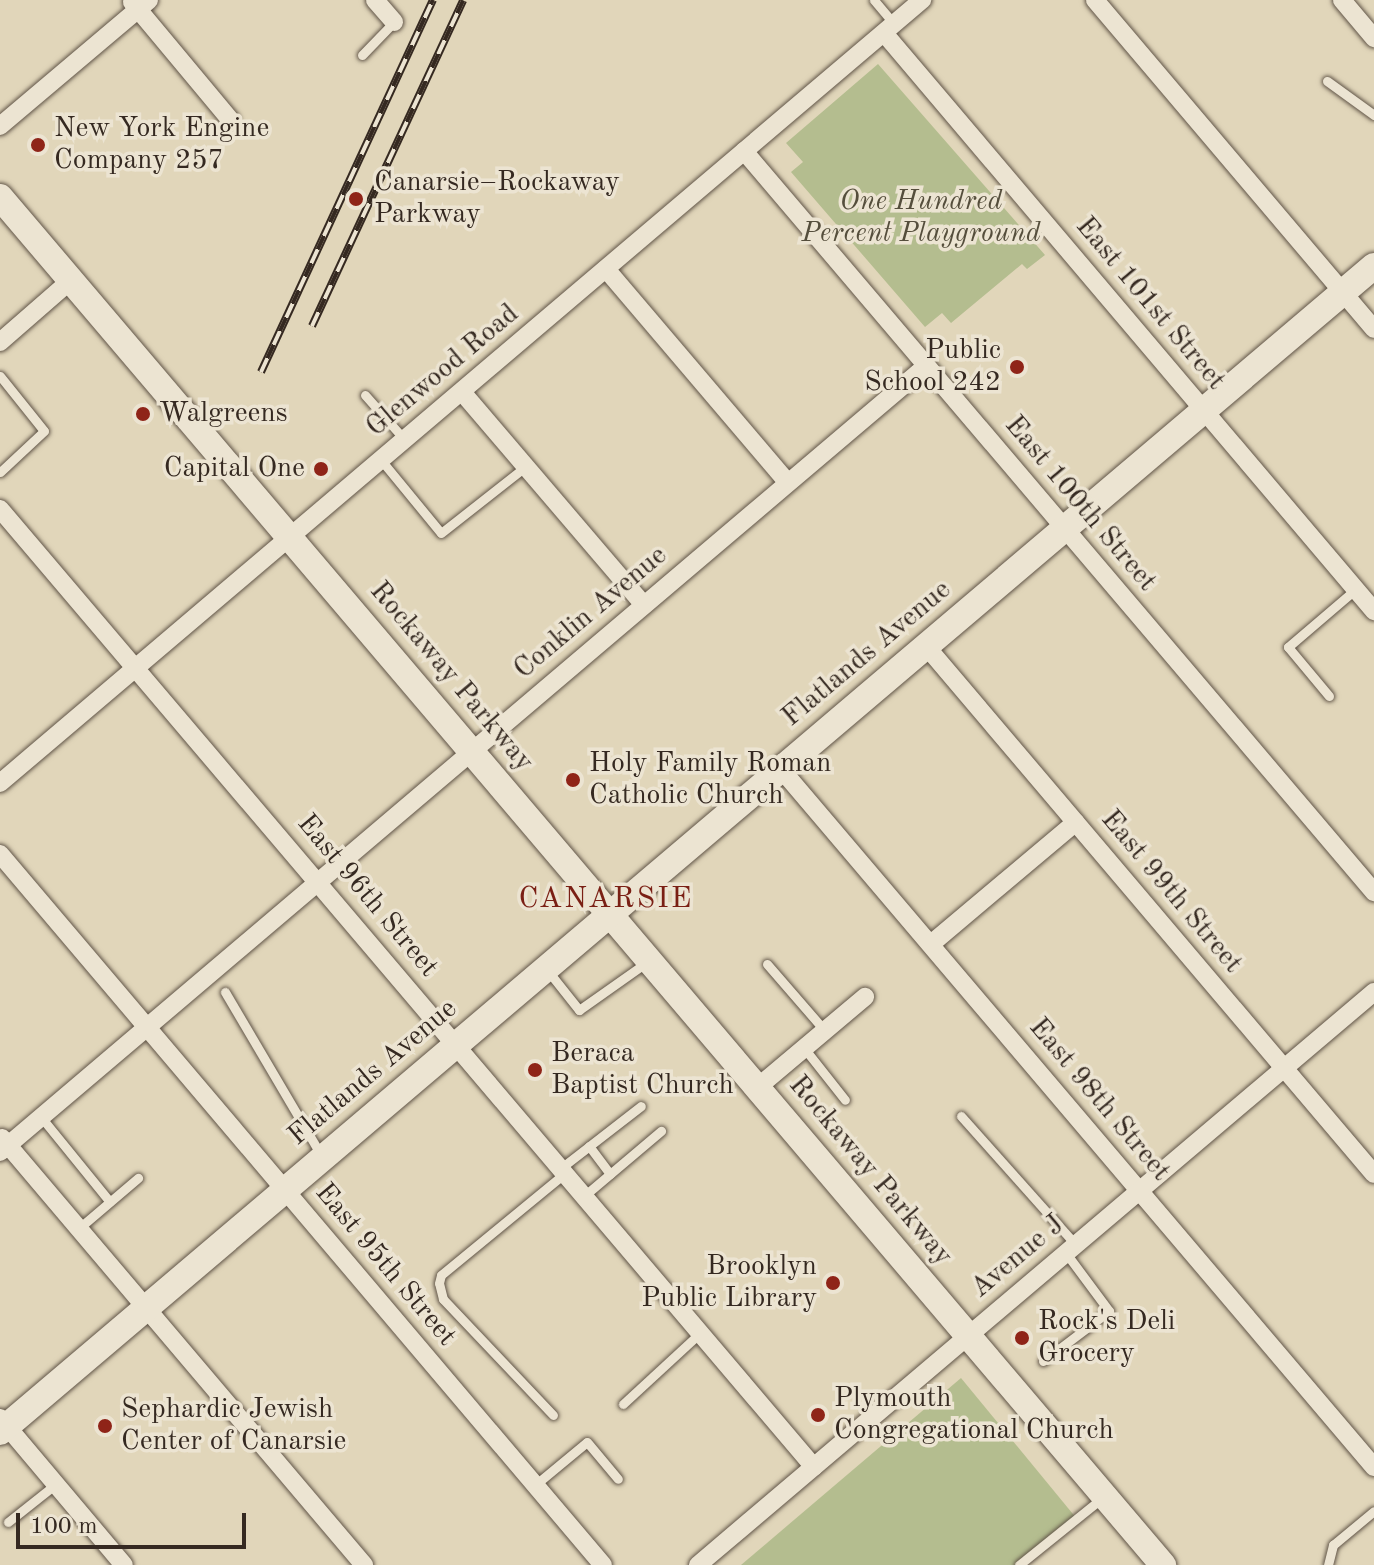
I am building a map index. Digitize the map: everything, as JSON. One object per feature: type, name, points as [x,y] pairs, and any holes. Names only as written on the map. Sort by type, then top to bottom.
[{"type":"main road","name":"Rockaway Parkway","points":[[0,197],[1163,1565]]},
{"type":"main road","name":"Flatlands Avenue","points":[[2,1425],[146,1308],[1374,266]]},
{"type":"street","points":[[375,0],[394,22]]},
{"type":"street","name":"Glenwood Road","points":[[0,783],[922,0]]},
{"type":"street","points":[[1095,0],[1374,329]]},
{"type":"street","points":[[1342,0],[1374,38]]},
{"type":"street","points":[[0,126],[139,3],[231,121]]},
{"type":"street","name":"East 101st Street","points":[[889,28],[1374,611]]},
{"type":"street","name":"East 100th Street","points":[[744,151],[1374,892]]},
{"type":"street","points":[[606,269],[787,482]]},
{"type":"street","points":[[0,342],[71,280]]},
{"type":"street","name":"Conklin Avenue","points":[[3,1144],[41,1117],[926,366]]},
{"type":"street","points":[[462,392],[644,605]]},
{"type":"street","name":"East 96th Street","points":[[0,509],[814,1467]]},
{"type":"street","name":"East 99th Street","points":[[926,646],[1374,1174]]},
{"type":"street","name":"East 98th Street","points":[[781,769],[1374,1467]]},
{"type":"street","points":[[931,944],[1076,822]]},
{"type":"street","name":"East 95th Street","points":[[0,854],[603,1565]]},
{"type":"street","name":"Avenue J","points":[[698,1565],[1374,992]]},
{"type":"street","points":[[758,1087],[865,997]]},
{"type":"street","points":[[3,1144],[364,1565]]},
{"type":"street","points":[[2,1425],[124,1565]]},
{"type":"lane","points":[[874,0],[889,28]]},
{"type":"lane","points":[[362,55],[394,22]]},
{"type":"lane","points":[[1327,81],[1374,115]]},
{"type":"lane","points":[[0,376],[44,431],[0,472]]},
{"type":"lane","points":[[365,395],[405,440]]},
{"type":"lane","points":[[381,460],[441,533],[526,466]]},
{"type":"lane","points":[[1329,696],[1288,647],[1356,589]]},
{"type":"lane","points":[[546,968],[579,1010],[650,960]]},
{"type":"lane","points":[[767,964],[825,1031]]},
{"type":"lane","points":[[225,992],[323,1158]]},
{"type":"lane","points":[[804,1048],[845,1100]]},
{"type":"lane","points":[[553,1415],[443,1299],[439,1283],[441,1275],[589,1146],[641,1106]]},
{"type":"lane","points":[[961,1116],[1071,1249],[1109,1311],[1043,1361]]},
{"type":"lane","points":[[41,1117],[110,1202]]},
{"type":"lane","points":[[584,1196],[661,1131]]},
{"type":"lane","points":[[589,1146],[610,1174]]},
{"type":"lane","points":[[78,1229],[138,1178]]},
{"type":"lane","points":[[623,1404],[700,1333]]},
{"type":"lane","points":[[535,1485],[587,1442],[618,1479]]},
{"type":"lane","points":[[8,1522],[56,1484]]},
{"type":"lane","points":[[1019,1565],[1104,1496]]},
{"type":"lane","points":[[1328,1565],[1333,1545],[1374,1511]]},
{"type":"green space","name":"One Hundred Percent Playground","points":[[878,64],[1045,255],[1027,269],[1022,264],[951,323],[942,313],[925,327],[791,172],[803,162],[786,143]]},
{"type":"green space","points":[[961,1378],[1077,1519],[1021,1565],[741,1565]]},
{"type":"railway","points":[[261,372],[433,0]]},
{"type":"railway","points":[[312,326],[463,0]]},
{"type":"place","name":"New York Engine Company 257","points":[[38,145]]},
{"type":"place","name":"Canarsie–Rockaway Parkway","points":[[356,199]]},
{"type":"place","name":"Public School 242","points":[[1017,367]]},
{"type":"place","name":"Walgreens","points":[[143,414]]},
{"type":"place","name":"Capital One","points":[[321,469]]},
{"type":"place","name":"Holy Family Roman Catholic Church","points":[[573,780]]},
{"type":"place","name":"Beraca Baptist Church","points":[[535,1070]]},
{"type":"place","name":"Brooklyn Public Library","points":[[833,1283]]},
{"type":"place","name":"Rock's Deli Grocery","points":[[1022,1338]]},
{"type":"place","name":"Plymouth Congregational Church","points":[[818,1415]]},
{"type":"place","name":"Sephardic Jewish Center of Canarsie","points":[[105,1426]]},
{"type":"district","name":"CANARSIE","points":[[606,899]]}]
